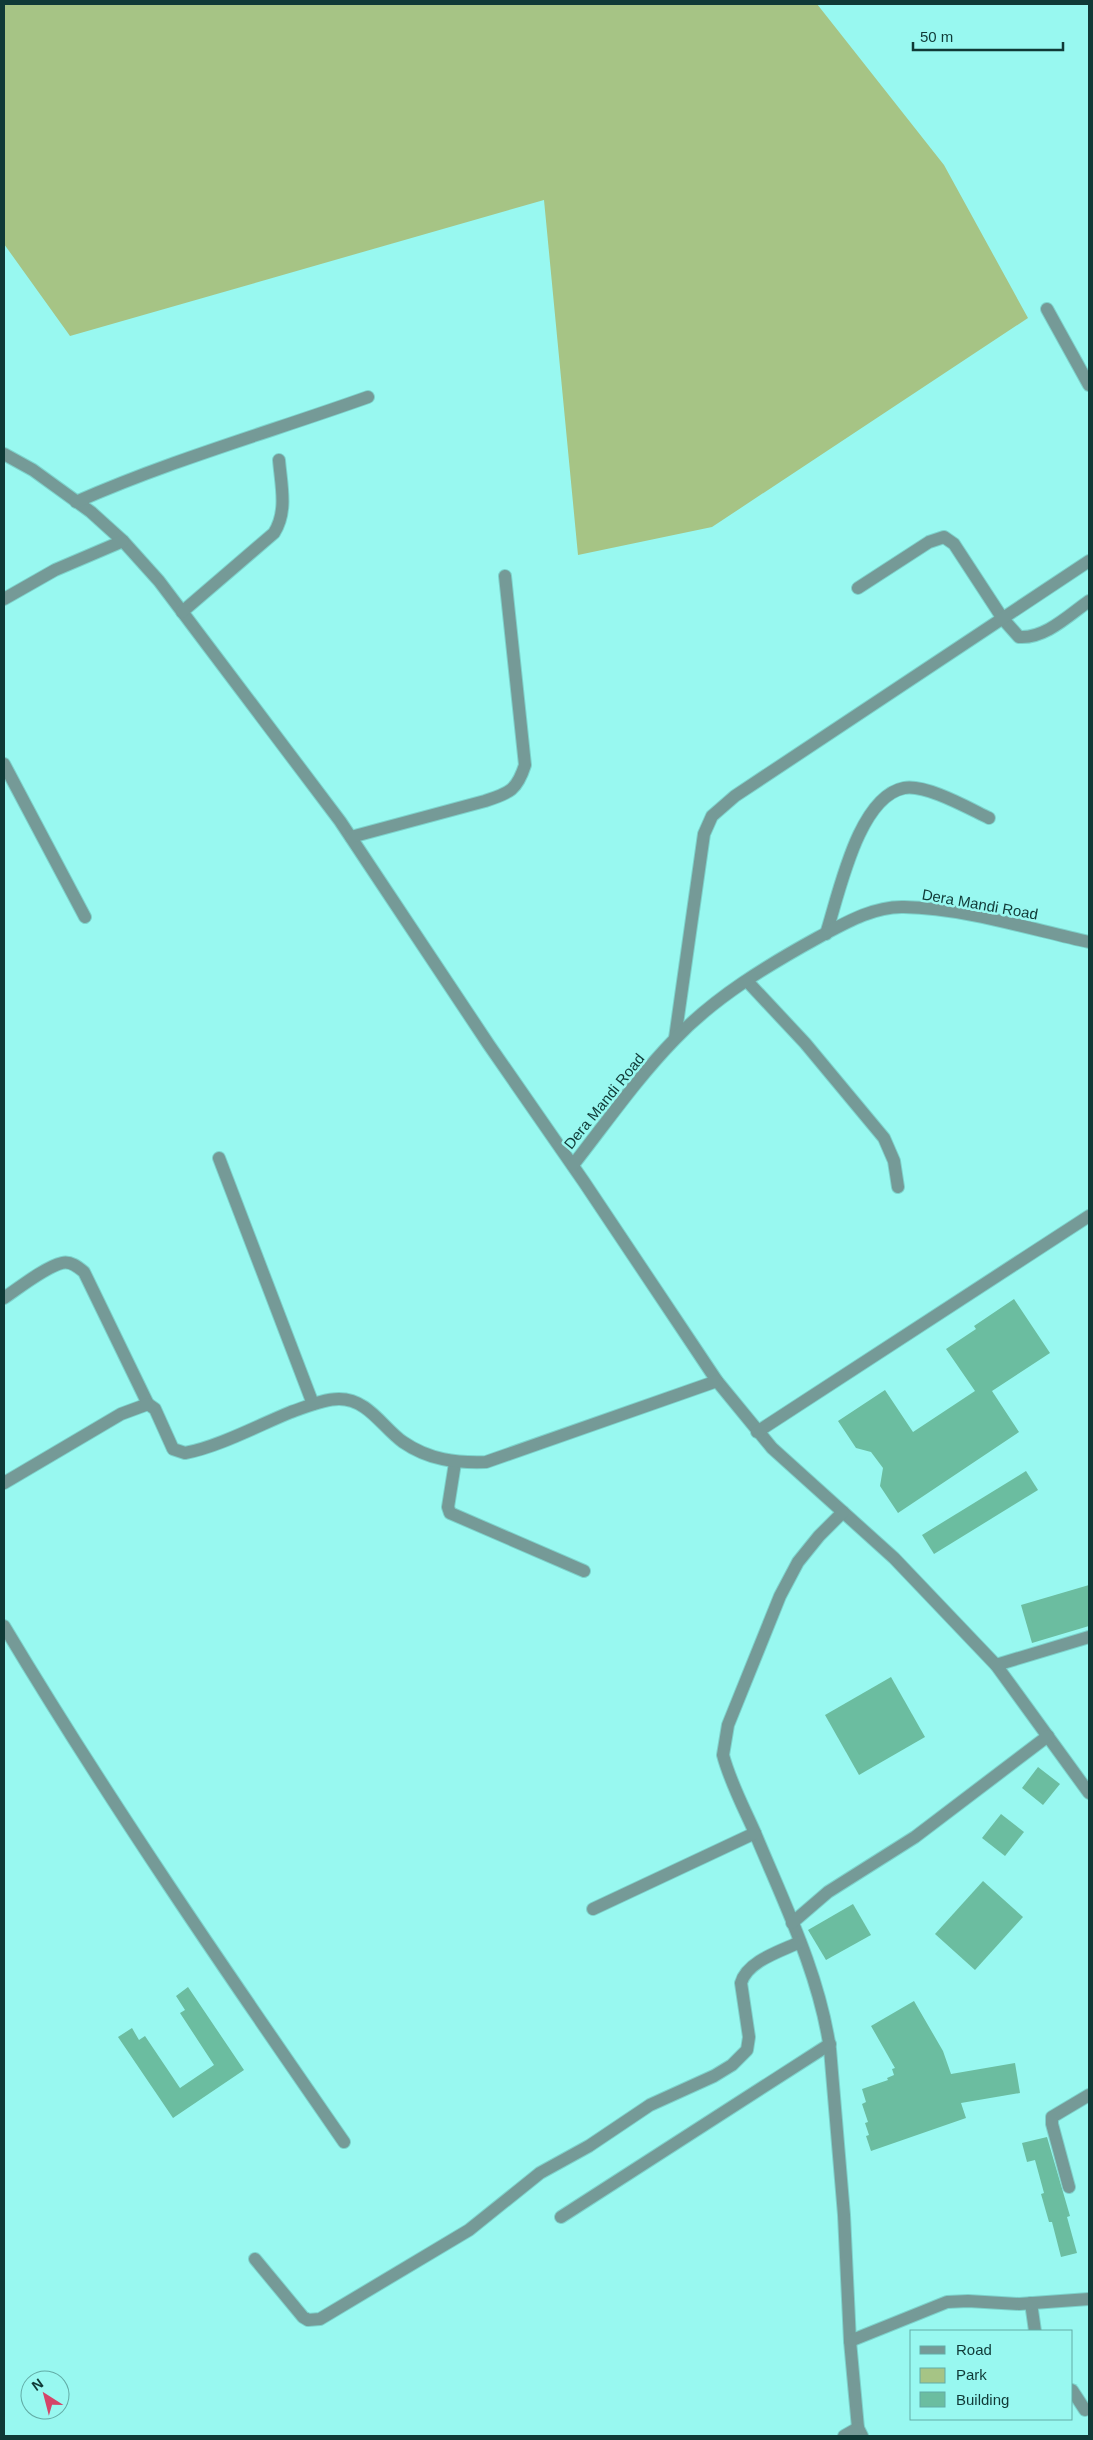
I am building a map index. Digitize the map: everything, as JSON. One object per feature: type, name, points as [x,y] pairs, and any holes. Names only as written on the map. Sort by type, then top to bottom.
[{"type":"street","points":[[1047,309],[1089,385]]},
{"type":"street","points":[[76,502],[118,483],[368,397]]},
{"type":"street","points":[[4,454],[33,470],[76,502],[123,541],[159,581],[350,837],[717,1381],[772,1448],[894,1558],[996,1665],[1089,1793]]},
{"type":"street","points":[[182,612],[274,533],[282,521],[283,502],[279,460]]},
{"type":"street","points":[[858,588],[929,542],[944,538],[954,544],[1003,619],[1019,637],[1028,638],[1040,634],[1089,601]]},
{"type":"street","points":[[4,599],[55,570],[123,541]]},
{"type":"street","points":[[675,1038],[704,834],[712,816],[735,796],[1089,561]]},
{"type":"street","points":[[350,837],[494,798],[502,795],[519,783],[525,765],[505,576]]},
{"type":"street","points":[[4,764],[85,917]]},
{"type":"street","points":[[826,934],[857,838],[871,810],[886,795],[904,788],[924,790],[989,818]]},
{"type":"street","name":"Dera Mandi Road","points":[[573,1166],[627,1095],[675,1038],[726,996],[778,960],[844,924],[876,910],[902,907],[942,911],[1089,942]]},
{"type":"street","points":[[747,981],[805,1043],[884,1138],[894,1161],[898,1186]]},
{"type":"street","points":[[219,1158],[313,1404]]},
{"type":"street","points":[[757,1432],[1089,1216]]},
{"type":"street","points":[[4,1298],[52,1267],[64,1262],[75,1265],[84,1272],[148,1404],[156,1409],[173,1449],[185,1453],[313,1404],[339,1399],[358,1403],[371,1411],[403,1442],[433,1458],[455,1463],[486,1462],[717,1381]]},
{"type":"street","points":[[4,1483],[121,1414],[148,1404]]},
{"type":"street","points":[[455,1463],[448,1507],[450,1513],[584,1571]]},
{"type":"street","points":[[843,1512],[819,1536],[798,1562],[780,1596],[728,1725],[723,1756],[800,1942],[820,1997],[830,2044],[844,2216],[850,2341],[860,2432],[844,2436]]},
{"type":"street","points":[[4,1626],[74,1742],[225,1971],[344,2142]]},
{"type":"street","points":[[996,1665],[1089,1637]]},
{"type":"street","points":[[792,1923],[828,1892],[916,1837],[1048,1736]]},
{"type":"street","points":[[593,1909],[755,1833]]},
{"type":"street","points":[[255,2259],[303,2317],[308,2320],[320,2319],[468,2230],[540,2173],[589,2146],[650,2106],[714,2076],[732,2064],[747,2050],[749,2037],[741,1983],[744,1974],[750,1967],[800,1942]]},
{"type":"street","points":[[561,2216],[830,2044]]},
{"type":"street","points":[[1069,2187],[1052,2124],[1052,2117],[1089,2095]]},
{"type":"street","points":[[850,2341],[947,2302],[1031,2303],[1089,2299]]},
{"type":"street","points":[[1031,2303],[1035,2330]]},
{"type":"street","points":[[1073,2392],[1085,2410]]},
{"type":"green space","points":[[4,4],[817,4],[944,165],[1028,318],[712,527],[578,555],[544,200],[70,336],[4,244]]},
{"type":"building","points":[[1014,1299],[1050,1353],[992,1391],[1019,1432],[898,1513],[880,1486],[883,1468],[871,1452],[856,1448],[838,1421],[885,1390],[913,1432],[975,1391],[946,1349],[976,1329],[974,1326]]},
{"type":"building","points":[[1026,1471],[1038,1490],[934,1554],[922,1535]]},
{"type":"building","points":[[1089,1585],[1089,1626],[1032,1643],[1021,1605]]},
{"type":"building","points":[[891,1677],[925,1737],[859,1775],[825,1715]]},
{"type":"building","points":[[1038,1767],[1060,1784],[1043,1805],[1022,1788]]},
{"type":"building","points":[[1001,1814],[1024,1832],[1005,1856],[982,1838]]},
{"type":"building","points":[[983,1881],[1023,1917],[975,1970],[935,1934]]},
{"type":"building","points":[[853,1904],[871,1935],[826,1960],[808,1930]]},
{"type":"building","points":[[188,1987],[244,2070],[173,2118],[118,2037],[132,2028],[139,2040],[145,2036],[180,2088],[214,2065],[180,2013],[185,2010],[176,1996]]},
{"type":"building","points":[[914,2001],[943,2051],[951,2074],[1015,2063],[1020,2093],[961,2103],[966,2118],[871,2151],[866,2136],[869,2135],[865,2123],[868,2122],[862,2104],[866,2102],[862,2089],[888,2080],[887,2078],[894,2075],[892,2069],[895,2068],[871,2026]]},
{"type":"building","points":[[1047,2137],[1070,2216],[1067,2217],[1077,2253],[1061,2257],[1052,2222],[1049,2222],[1041,2194],[1044,2193],[1035,2160],[1027,2162],[1022,2143]]}]
